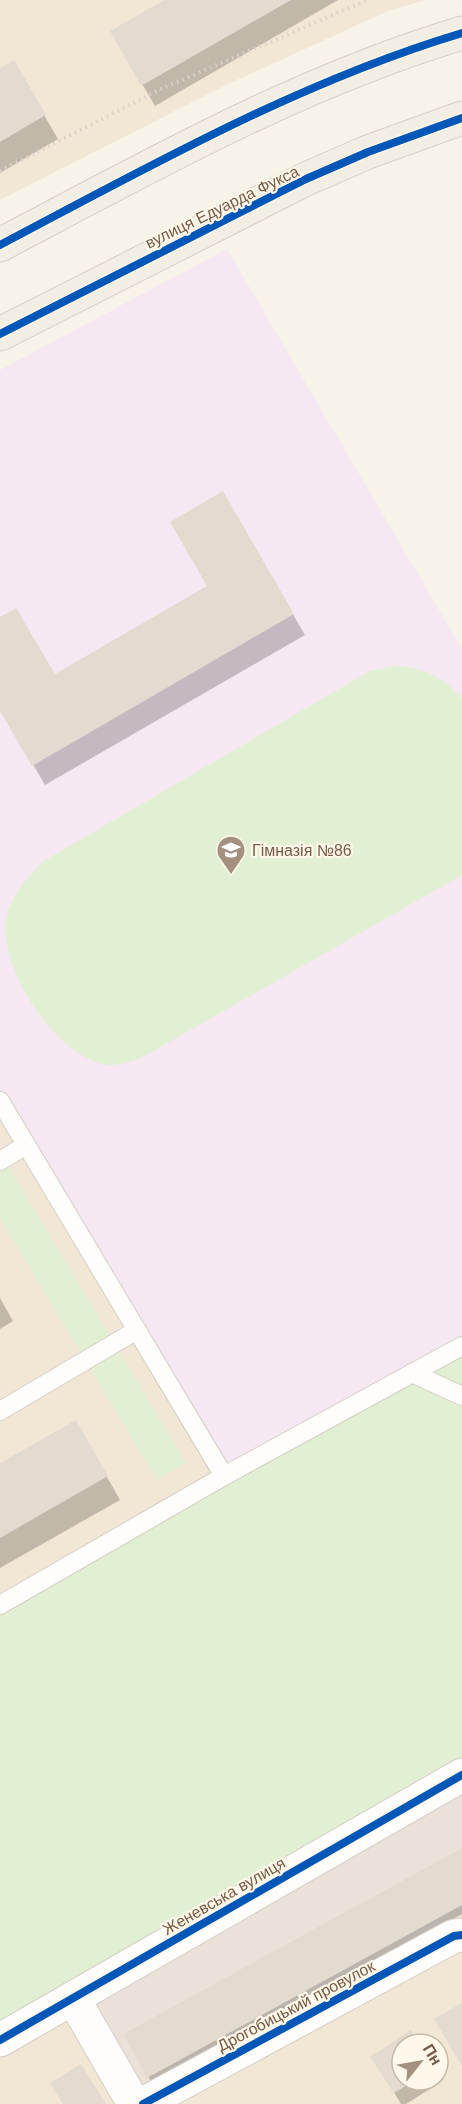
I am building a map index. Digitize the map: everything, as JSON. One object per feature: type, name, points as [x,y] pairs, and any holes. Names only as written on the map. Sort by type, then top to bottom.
[{"type":"main road","points":[[0,245],[188,146],[282,101],[344,74],[462,33]]},
{"type":"main road","name":"вулиця Едуарда Фукса","points":[[0,334],[306,179],[368,152],[462,117]]},
{"type":"street","name":"Женевська вулиця","points":[[0,2040],[462,1775]]},
{"type":"street","name":"Дрогобицький провулок","points":[[143,2104],[459,1934]]},
{"type":"street","points":[[73,1998],[134,2104]]},
{"type":"lane","points":[[0,1101],[224,1476]]},
{"type":"lane","points":[[0,1161],[26,1145]]},
{"type":"lane","points":[[0,1411],[137,1330]]},
{"type":"lane","points":[[0,1605],[224,1476],[462,1346]]},
{"type":"lane","points":[[412,1373],[462,1396]]},
{"type":"path","points":[[0,171],[159,90],[367,0]]},
{"type":"shaded area","points":[[0,0],[426,0],[388,11],[228,84],[0,200]]},
{"type":"shaded area","name":"Гімназія №86","points":[[227,249],[462,649],[462,1346],[224,1476],[0,1101],[0,370]]},
{"type":"shaded area","points":[[0,1101],[224,1476],[0,1605]]},
{"type":"shaded area","points":[[462,1775],[462,1935],[143,2104],[73,1998]]},
{"type":"shaded area","points":[[462,1935],[462,2104],[143,2104]]},
{"type":"shaded area","points":[[73,1998],[134,2104],[0,2104],[0,2040]]},
{"type":"green space","points":[[395,666],[415,668],[432,674],[462,698],[462,875],[143,1057],[107,1065],[84,1056],[65,1043],[33,1006],[12,962],[6,940],[8,911],[15,895],[30,875],[42,862],[370,671]]},
{"type":"green space","points":[[0,1152],[186,1463],[157,1480],[0,1218]]},
{"type":"green space","points":[[462,1346],[462,1775],[0,2040],[0,1605]]},
{"type":"building","points":[[164,0],[291,0],[141,86],[110,31]]},
{"type":"building","points":[[14,60],[46,115],[0,142],[0,68]]},
{"type":"building","points":[[223,491],[294,614],[32,766],[0,711],[0,617],[16,608],[55,674],[207,586],[170,522]]},
{"type":"building","points":[[76,1420],[108,1476],[0,1538],[0,1463]]},
{"type":"building","points":[[462,1848],[462,1905],[147,2078],[123,2034]]},
{"type":"building","points":[[462,2003],[462,2066],[450,2046],[450,2032],[442,2032],[434,2019]]},
{"type":"building","points":[[390,2044],[390,2087],[370,2057]]},
{"type":"building","points":[[81,2064],[106,2104],[63,2104],[50,2083]]},
{"type":"cycle path","points":[[0,245],[169,156],[284,101],[402,53],[462,33]]},
{"type":"cycle path","points":[[0,334],[306,179],[368,152],[462,118]]},
{"type":"cycle path","points":[[0,2040],[462,1775]]},
{"type":"cycle path","points":[[143,2104],[454,1936],[462,1935]]},
{"type":"place","name":"Гімназія №86","points":[[231,876]]}]
